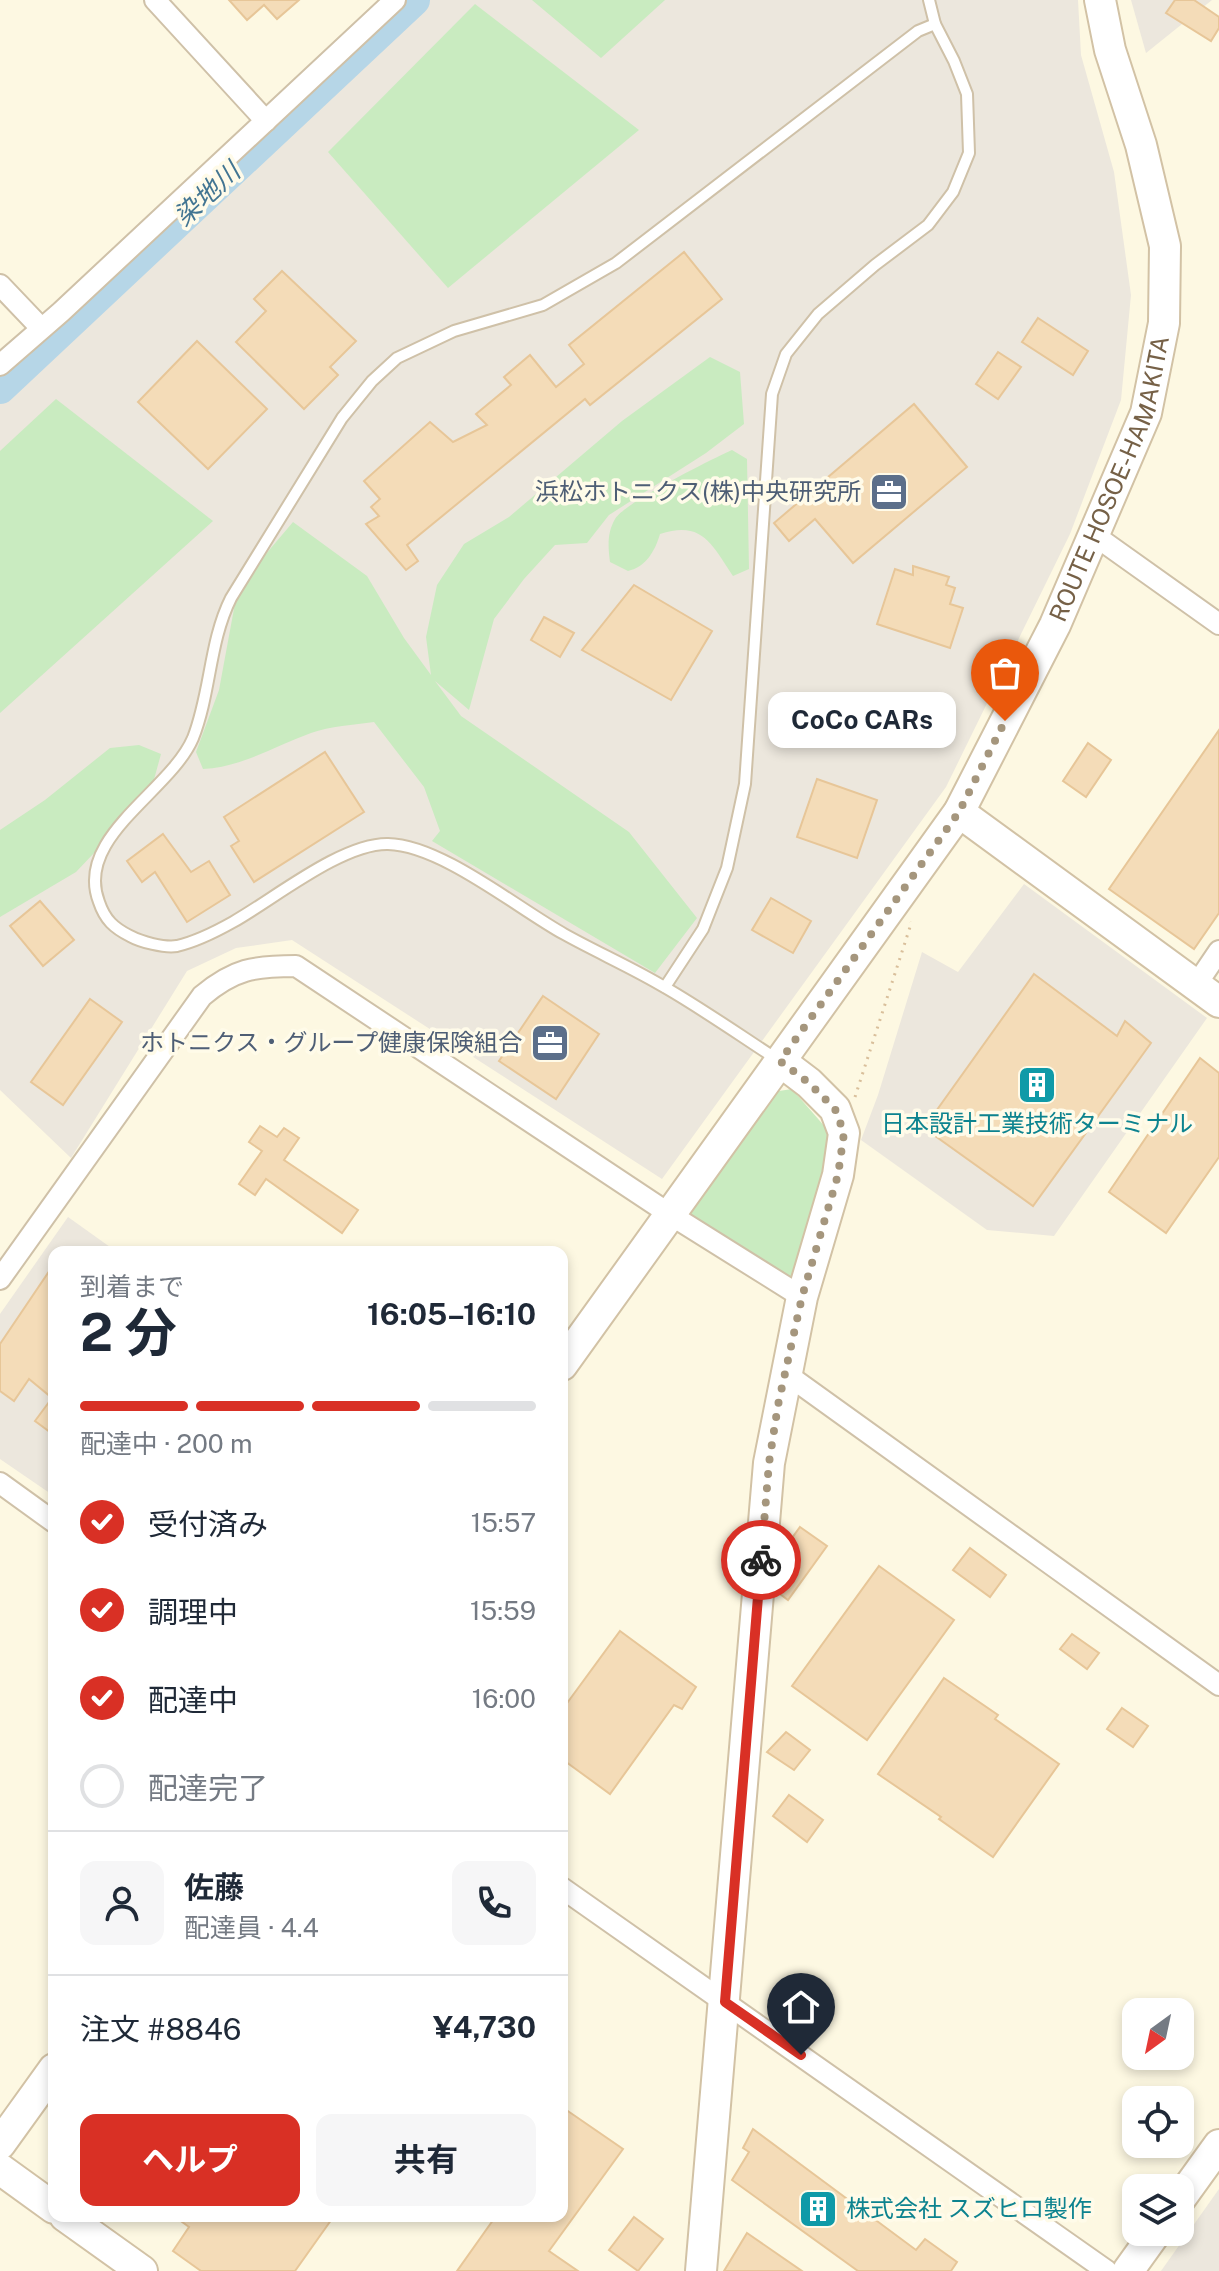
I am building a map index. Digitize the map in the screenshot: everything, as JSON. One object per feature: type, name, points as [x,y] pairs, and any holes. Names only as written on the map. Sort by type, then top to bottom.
[{"type":"street","points":[[155,0],[266,121]]},
{"type":"street","points":[[0,365],[395,0]]},
{"type":"street","name":"ROUTE HOSOE-HAMAKITA","points":[[568,1357],[959,812],[1055,625],[1146,413],[1164,323],[1165,246],[1141,145],[1110,50],[1100,0]]},
{"type":"street","points":[[0,285],[41,328]]},
{"type":"street","points":[[1094,535],[1219,624]]},
{"type":"street","points":[[959,812],[1207,993],[1219,951]]},
{"type":"street","points":[[0,1279],[202,996],[222,979],[243,971],[296,966],[671,1215],[802,1297]]},
{"type":"street","points":[[701,2271],[769,1463],[802,1297],[838,1175],[844,1133],[835,1109],[809,1083],[780,1061]]},
{"type":"street","points":[[785,1373],[1219,1685]]},
{"type":"street","points":[[0,1483],[48,1518]]},
{"type":"street","points":[[568,1892],[1107,2271]]},
{"type":"street","points":[[0,2144],[48,2077]]},
{"type":"street","points":[[1194,2180],[1219,2145]]},
{"type":"street","points":[[0,2169],[48,2204]]},
{"type":"street","points":[[73,2222],[142,2271]]},
{"type":"street","points":[[1128,2271],[1146,2246]]},
{"type":"lane","points":[[665,987],[703,929],[727,868],[745,784],[770,408],[786,354],[818,314],[928,225],[953,192],[969,153],[967,94],[935,24],[929,0]]},
{"type":"lane","points":[[780,1061],[665,987],[564,934],[422,851],[387,844],[348,852],[230,923],[175,946],[138,941],[113,927],[102,912],[93,887],[97,862],[110,837],[160,783],[192,739],[221,619],[231,598],[342,418],[372,381],[397,358],[420,345],[454,331],[543,305],[616,263],[918,31],[935,24]]},
{"type":"path","points":[[855,1097],[911,924],[896,902]]},
{"type":"shaded area","points":[[428,0],[1078,0],[1081,55],[1114,172],[1131,295],[1121,400],[1070,534],[946,787],[662,1179],[292,940],[236,948],[187,971],[71,1158],[0,1090],[0,401]]},
{"type":"shaded area","points":[[1131,0],[1212,0],[1146,53]]},
{"type":"shaded area","points":[[1024,884],[1207,1018],[1054,1236],[987,1230],[861,1140],[922,952],[958,972]]},
{"type":"shaded area","points":[[68,1217],[109,1246],[48,1246],[48,1492],[0,1459],[0,1314]]},
{"type":"shaded area","points":[[1219,2189],[1219,2271],[1161,2271],[1179,2246],[1194,2246],[1194,2224]]},
{"type":"green space","points":[[532,0],[665,0],[601,58]]},
{"type":"green space","points":[[475,4],[639,130],[448,288],[328,152]]},
{"type":"green space","points":[[710,357],[740,372],[744,424],[706,453],[609,515],[587,543],[555,545],[494,619],[469,710],[435,681],[461,716],[629,832],[697,918],[655,973],[432,841],[440,831],[424,787],[374,722],[318,731],[245,760],[203,769],[196,752],[219,690],[238,587],[293,522],[367,576],[404,638],[431,675],[426,637],[437,585],[464,544],[509,517],[622,421]]},
{"type":"green space","points":[[56,399],[213,521],[0,713],[0,451]]},
{"type":"green space","points":[[732,450],[747,459],[749,569],[733,576],[705,538],[687,530],[660,534],[649,557],[634,569],[628,571],[610,562],[611,530],[622,512],[669,482]]},
{"type":"green space","points":[[139,745],[161,754],[150,794],[76,872],[0,917],[0,830],[45,800],[110,748]]},
{"type":"green space","points":[[792,1089],[826,1128],[832,1162],[795,1280],[686,1211],[766,1093]]},
{"type":"building","points":[[229,0],[299,0],[277,19],[264,5],[247,20]]},
{"type":"building","points":[[1175,0],[1194,0],[1219,17],[1219,28],[1211,41],[1166,13]]},
{"type":"building","points":[[684,252],[722,299],[590,405],[585,399],[407,545],[418,561],[406,570],[366,524],[379,516],[371,507],[380,499],[364,481],[430,422],[453,442],[487,425],[476,414],[511,385],[504,377],[530,355],[556,387],[584,364],[569,345]]},
{"type":"building","points":[[282,271],[356,341],[330,367],[338,375],[304,409],[236,342],[266,311],[254,299]]},
{"type":"building","points":[[1038,318],[1088,351],[1073,375],[1022,342]]},
{"type":"building","points":[[197,341],[267,409],[208,469],[138,402]]},
{"type":"building","points":[[998,352],[1021,367],[998,399],[976,384]]},
{"type":"building","points":[[914,404],[967,467],[853,563],[815,519],[789,541],[774,523]]},
{"type":"building","points":[[913,566],[949,577],[946,585],[955,588],[950,604],[963,608],[950,648],[877,624],[895,569],[913,575]]},
{"type":"building","points":[[634,585],[712,631],[671,700],[582,650]]},
{"type":"building","points":[[544,617],[574,633],[560,657],[531,640]]},
{"type":"building","points":[[1219,730],[1219,913],[1194,949],[1109,889]]},
{"type":"building","points":[[1088,743],[1111,760],[1086,797],[1063,781]]},
{"type":"building","points":[[325,752],[364,812],[254,882],[231,846],[239,841],[224,817]]},
{"type":"building","points":[[817,779],[877,800],[857,858],[797,837]]},
{"type":"building","points":[[163,834],[191,872],[209,861],[230,895],[187,922],[155,872],[142,882],[127,861]]},
{"type":"building","points":[[771,898],[811,921],[793,953],[752,930]]},
{"type":"building","points":[[40,901],[74,940],[43,966],[10,926]]},
{"type":"building","name":"日本設計工業技術ターミナル","points":[[1034,974],[1117,1036],[1125,1021],[1151,1043],[1033,1206],[924,1128]]},
{"type":"building","points":[[543,996],[599,1034],[556,1099],[499,1061]]},
{"type":"building","points":[[90,999],[122,1022],[63,1105],[31,1082]]},
{"type":"building","points":[[1200,1058],[1219,1073],[1219,1157],[1166,1233],[1109,1192]]},
{"type":"building","points":[[260,1126],[277,1137],[284,1128],[299,1138],[284,1160],[358,1210],[342,1233],[266,1179],[255,1195],[239,1184],[262,1151],[249,1142]]},
{"type":"building","points":[[48,1273],[48,1395],[29,1379],[14,1401],[0,1391],[0,1344]]},
{"type":"building","points":[[48,1403],[48,1431],[35,1421]]},
{"type":"building","points":[[800,1527],[827,1546],[788,1600],[776,1591],[778,1576],[793,1555],[784,1549]]},
{"type":"building","points":[[970,1548],[1006,1575],[990,1597],[953,1570]]},
{"type":"building","points":[[879,1566],[954,1620],[867,1740],[792,1686]]},
{"type":"building","points":[[620,1631],[696,1687],[682,1709],[674,1705],[610,1794],[568,1763],[568,1702]]},
{"type":"building","points":[[1072,1634],[1099,1653],[1087,1669],[1060,1649]]},
{"type":"building","points":[[944,1678],[998,1715],[995,1719],[1059,1764],[993,1857],[878,1774]]},
{"type":"building","points":[[1122,1708],[1148,1726],[1133,1747],[1107,1729]]},
{"type":"building","points":[[786,1732],[810,1750],[794,1770],[767,1752]]},
{"type":"building","points":[[789,1795],[823,1820],[807,1842],[773,1816]]},
{"type":"building","points":[[568,2111],[623,2149],[549,2251],[578,2271],[457,2271],[492,2222],[568,2222]]},
{"type":"building","name":"株式会社 スズヒロ製作","points":[[753,2129],[916,2250],[925,2239],[957,2262],[951,2271],[858,2271],[732,2180],[749,2152],[743,2148]]},
{"type":"building","points":[[634,2217],[663,2239],[638,2271],[609,2250]]},
{"type":"building","points":[[182,2222],[330,2222],[295,2271],[201,2271],[173,2251],[189,2227]]},
{"type":"building","points":[[747,2233],[802,2271],[724,2271]]},
{"type":"waterway","name":"染地川","points":[[0,388],[414,0]]},
{"type":"way so far","points":[[761,1560],[769,1463],[778,1405],[802,1297],[838,1175],[844,1133],[835,1109],[809,1083],[780,1061],[959,812],[1005,721]]},
{"type":"place","name":"浜松ホトニクス(株)中央研究所","points":[[889,492]]},
{"type":"place","name":"CoCo CARs","points":[[1005,721]]},
{"type":"place","name":"ホトニクス・グループ健康保険組合","points":[[550,1043]]},
{"type":"place","name":"日本設計工業技術ターミナル","points":[[1037,1085]]},
{"type":"place","name":"株式会社 スズヒロ製作","points":[[818,2209]]},
{"type":"route","points":[[761,1560],[725,2002],[801,2055]]}]
